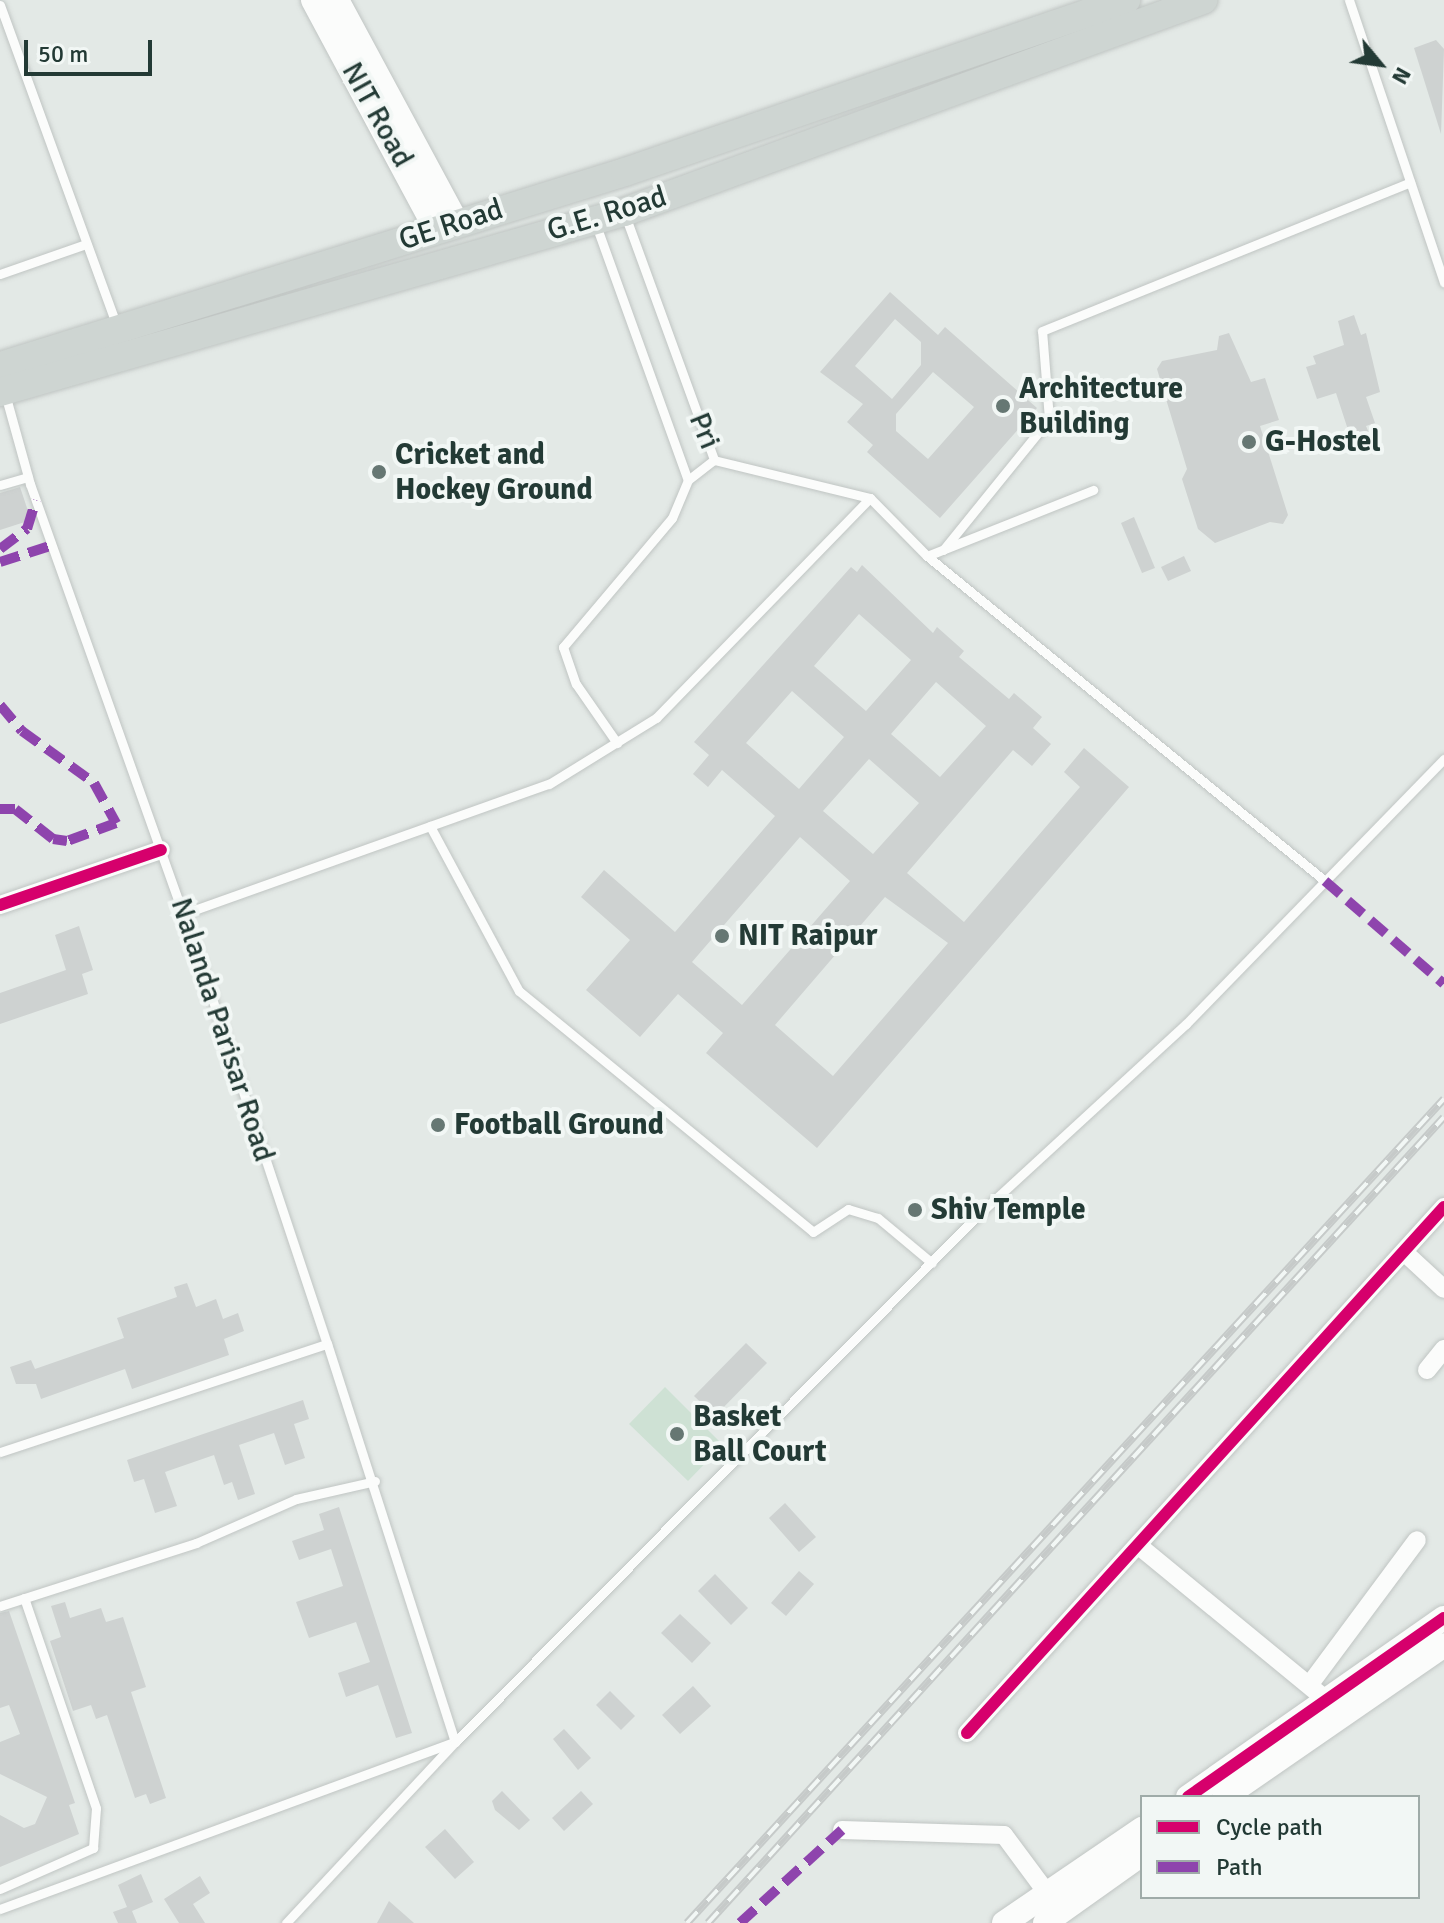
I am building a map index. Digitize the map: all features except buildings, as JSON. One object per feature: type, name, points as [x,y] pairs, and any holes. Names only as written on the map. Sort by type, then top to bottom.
[{"type":"main road","name":"GE Road","points":[[1,383],[118,328],[616,175],[1126,0]]},
{"type":"main road","name":"G.E. Road","points":[[1,383],[624,212],[1203,0]]},
{"type":"main road","points":[[616,175],[624,212]]},
{"type":"main road","points":[[586,184],[595,221]]},
{"type":"main road","points":[[447,227],[458,257]]},
{"type":"street","name":"NIT Road","points":[[313,0],[447,227]]},
{"type":"street","name":"NIT Road","points":[[337,0],[447,227]]},
{"type":"street","points":[[0,905],[161,850]]},
{"type":"street","points":[[967,1733],[1444,1207]]},
{"type":"street","points":[[1404,1252],[1444,1289]]},
{"type":"street","points":[[1427,1370],[1444,1349]]},
{"type":"street","points":[[1310,1684],[1417,1540]]},
{"type":"street","points":[[1139,1546],[1336,1707]]},
{"type":"street","points":[[1226,1795],[1444,1618]]},
{"type":"street","points":[[1191,1795],[1444,1645]]},
{"type":"street","points":[[842,1830],[1004,1835],[1047,1893]]},
{"type":"street","points":[[1004,1923],[1140,1830]]},
{"type":"street","points":[[1045,1923],[1140,1855]]},
{"type":"lane","points":[[1349,0],[1444,282]]},
{"type":"lane","points":[[0,5],[118,328]]},
{"type":"lane","points":[[943,550],[1049,419],[1042,331],[1410,182]]},
{"type":"lane","name":"Pri","points":[[624,212],[714,460],[870,498]]},
{"type":"lane","points":[[595,221],[688,480]]},
{"type":"lane","points":[[0,274],[86,244]]},
{"type":"lane","name":"Nalanda Parisar Road","points":[[1,383],[28,477],[161,850],[375,1481],[455,1742]]},
{"type":"lane","points":[[617,743],[576,684],[563,647],[672,518],[688,480],[714,460]]},
{"type":"lane","points":[[0,485],[28,477]]},
{"type":"lane","points":[[927,556],[1093,490]]},
{"type":"lane","points":[[183,914],[549,784],[617,743],[656,718],[870,498],[927,556],[1325,881]]},
{"type":"lane","points":[[286,1923],[455,1742],[932,1263],[1186,1024],[1444,759]]},
{"type":"lane","points":[[430,826],[519,991],[813,1232],[848,1209],[878,1218],[932,1263]]},
{"type":"lane","points":[[0,1452],[327,1344]]},
{"type":"lane","points":[[0,1606],[196,1543],[296,1499],[375,1481]]},
{"type":"lane","points":[[0,1889],[93,1848],[96,1808],[24,1598]]},
{"type":"lane","points":[[0,1909],[455,1742]]},
{"type":"green space","name":"Basket Ball Court","points":[[665,1387],[723,1445],[688,1481],[629,1424]]},
{"type":"railway","points":[[687,1923],[1444,1099]]},
{"type":"railway","points":[[708,1923],[1444,1117]]},
{"type":"marked path","points":[[0,549],[27,529],[36,500]]},
{"type":"marked path","points":[[0,562],[53,545]]},
{"type":"marked path","points":[[0,705],[22,731],[94,783],[116,823],[67,841],[53,839],[15,809],[0,809]]},
{"type":"marked path","points":[[1325,881],[1444,984]]},
{"type":"marked path","points":[[740,1923],[842,1830]]},
{"type":"cycle path","points":[[0,905],[161,850]]},
{"type":"cycle path","points":[[967,1733],[1444,1207]]},
{"type":"cycle path","points":[[1191,1795],[1444,1618]]},
{"type":"place","name":"Architecture Building","points":[[1003,406]]},
{"type":"place","name":"G-Hostel","points":[[1249,442]]},
{"type":"place","name":"Cricket and Hockey Ground","points":[[379,472]]},
{"type":"place","name":"NIT Raipur","points":[[722,936]]},
{"type":"place","name":"Football Ground","points":[[438,1125]]},
{"type":"place","name":"Shiv Temple","points":[[915,1210]]},
{"type":"place","name":"Basket Ball Court","points":[[677,1434]]}]
